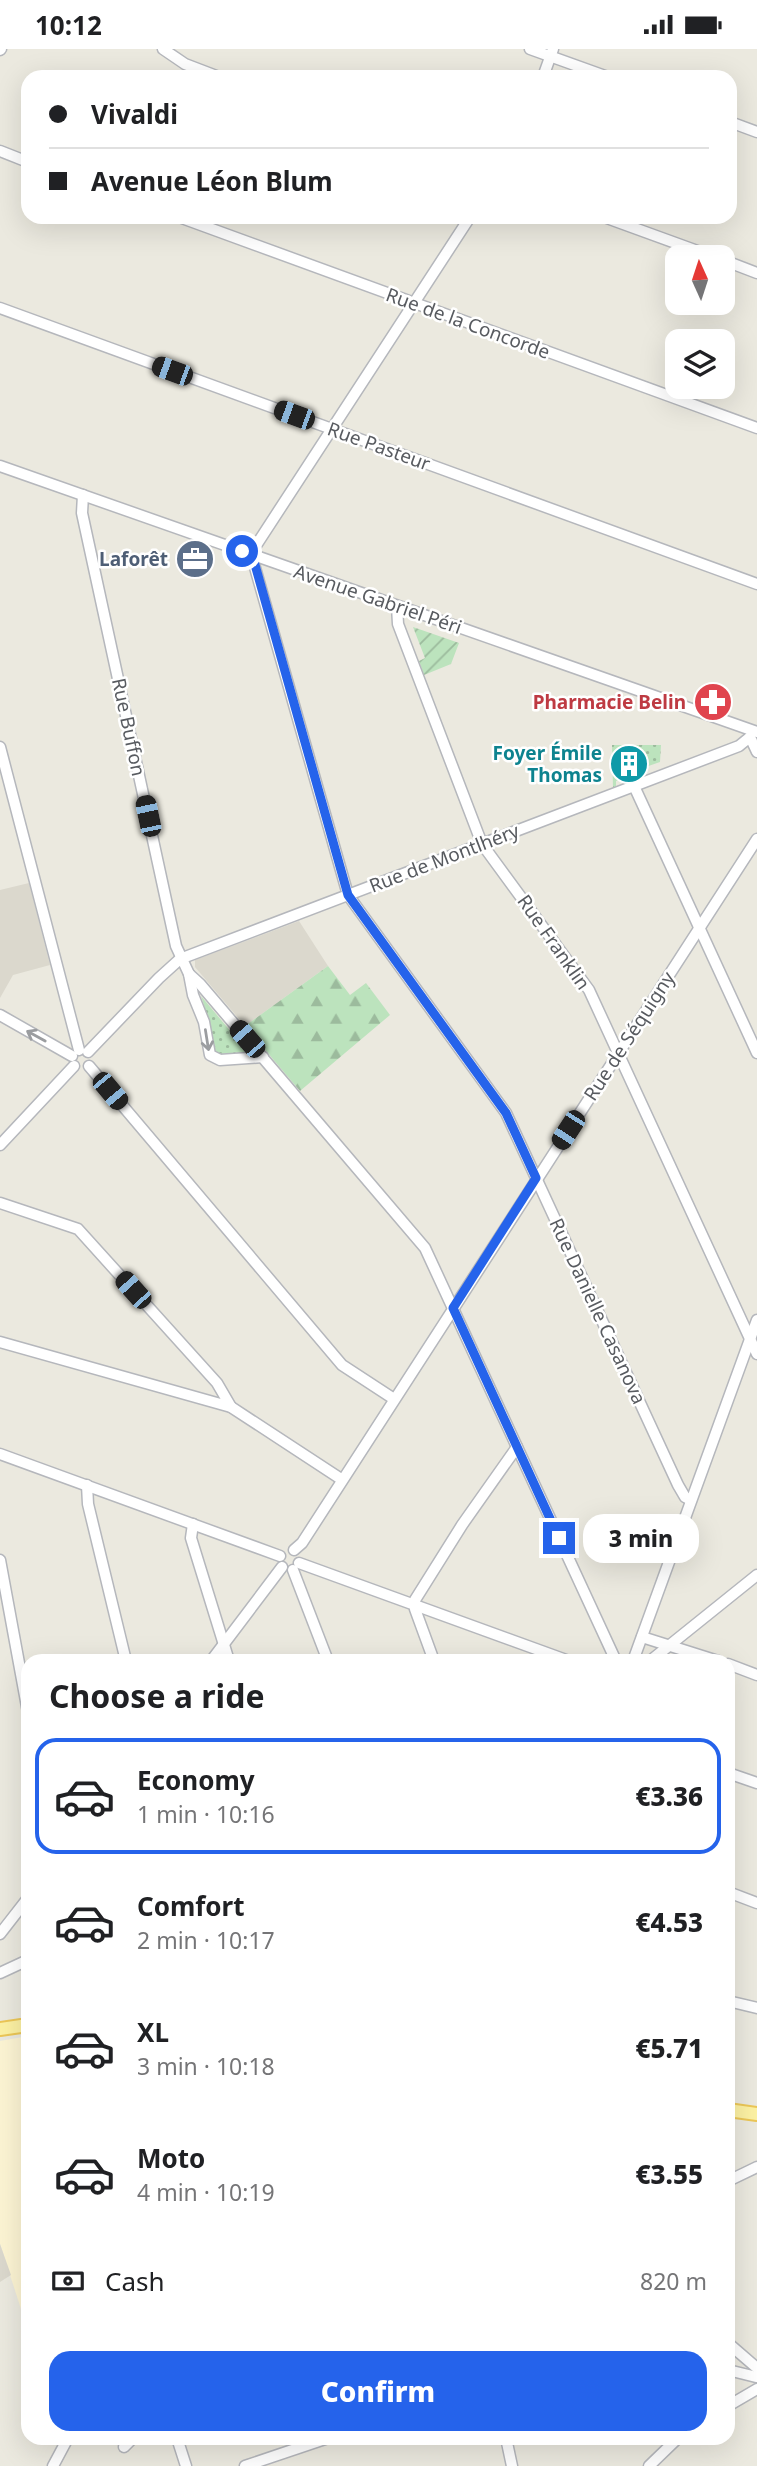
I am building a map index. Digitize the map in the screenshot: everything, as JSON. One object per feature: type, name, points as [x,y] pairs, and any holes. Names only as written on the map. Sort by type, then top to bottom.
[{"type":"main road","points":[[0,2029],[21,2026]]},
{"type":"main road","points":[[0,2035],[21,2032]]},
{"type":"main road","points":[[735,2111],[757,2114]]},
{"type":"street","points":[[163,49],[185,64],[201,70]]},
{"type":"street","points":[[530,49],[552,53],[592,70]]},
{"type":"street","points":[[545,70],[552,53]]},
{"type":"street","points":[[737,125],[757,132]]},
{"type":"street","points":[[0,151],[21,159]]},
{"type":"street","name":"Rue de la Concorde","points":[[198,224],[757,428]]},
{"type":"street","points":[[252,554],[465,224]]},
{"type":"street","points":[[623,224],[681,245]]},
{"type":"street","points":[[735,265],[757,273]]},
{"type":"street","name":"Rue Pasteur","points":[[0,308],[757,584]]},
{"type":"street","name":"Avenue Gabriel Péri","points":[[0,466],[753,733]]},
{"type":"street","name":"Rue Buffon","points":[[83,495],[82,513],[180,959],[189,974]]},
{"type":"street","name":"Rue Danielle Casanova","points":[[252,554],[348,895],[506,1113],[678,1485],[685,1497],[691,1500]]},
{"type":"street","name":"Rue Franklin","points":[[397,606],[398,624],[482,844],[584,982],[757,1354]]},
{"type":"street","points":[[753,733],[757,752]]},
{"type":"street","name":"Rue de Montlhéry","points":[[0,1145],[78,1056],[180,959],[739,746],[753,733]]},
{"type":"street","points":[[0,747],[81,1069],[89,1066],[342,1365],[394,1398]]},
{"type":"street","points":[[634,786],[757,1053]]},
{"type":"street","name":"Rue de Séquigny","points":[[294,1550],[302,1543],[757,839]]},
{"type":"street","points":[[189,974],[193,995],[204,1022],[210,1055],[220,1061],[263,1057]]},
{"type":"street","points":[[189,974],[200,983],[425,1248],[613,1654]]},
{"type":"street","points":[[0,1015],[78,1056]]},
{"type":"street","points":[[0,1203],[78,1229],[217,1383],[231,1407]]},
{"type":"street","points":[[636,1654],[757,1320]]},
{"type":"street","points":[[0,1342],[231,1407],[341,1479]]},
{"type":"street","points":[[432,1654],[414,1604],[418,1593],[517,1447]]},
{"type":"street","points":[[0,1454],[280,1556]]},
{"type":"street","points":[[87,1485],[88,1504],[124,1654]]},
{"type":"street","points":[[193,1524],[191,1538],[227,1654]]},
{"type":"street","points":[[280,1556],[287,1550],[294,1550],[299,1556],[296,1566],[326,1654]]},
{"type":"street","points":[[216,1654],[282,1567],[280,1556]]},
{"type":"street","points":[[0,1560],[21,1674]]},
{"type":"street","points":[[282,1567],[296,1566],[414,1604],[550,1654]]},
{"type":"street","points":[[659,1654],[757,1576]]},
{"type":"street","points":[[642,1637],[697,1654]]},
{"type":"street","points":[[735,1667],[757,1675]]},
{"type":"street","points":[[735,1775],[757,1783]]},
{"type":"street","points":[[735,1895],[757,1903]]},
{"type":"street","points":[[0,1934],[21,1907]]},
{"type":"street","points":[[0,1973],[21,1963]]},
{"type":"street","points":[[735,2003],[757,2008]]},
{"type":"street","points":[[735,2178],[757,2167]]},
{"type":"street","points":[[735,2349],[757,2368]]},
{"type":"street","points":[[735,2371],[757,2376],[757,2387],[735,2401]]},
{"type":"street","points":[[53,2466],[64,2445]]},
{"type":"street","points":[[124,2448],[127,2445]]},
{"type":"street","points":[[179,2445],[186,2466]]},
{"type":"street","points":[[245,2466],[307,2445]]},
{"type":"street","points":[[508,2445],[512,2466]]},
{"type":"street","points":[[649,2466],[671,2445]]},
{"type":"shaded area","points":[[29,883],[50,965],[13,975],[0,998],[0,890]]},
{"type":"shaded area","points":[[299,921],[328,966],[245,1026],[195,967],[195,960]]},
{"type":"shaded area","points":[[21,2037],[21,2309],[0,2244],[0,2041]]},
{"type":"shaded area","points":[[0,2244],[11,2275],[0,2282]]},
{"type":"green space","points":[[413,627],[459,643],[451,664],[424,675],[419,661],[425,658]]},
{"type":"green space","points":[[612,745],[661,745],[660,762],[634,771],[642,766],[635,752],[622,760],[616,759],[620,774],[631,772],[631,780],[627,781],[626,777],[616,781],[613,788]]},
{"type":"green space","points":[[328,966],[350,995],[366,983],[390,1015],[300,1091],[245,1026]]},
{"type":"green space","points":[[201,996],[248,1052],[219,1054],[214,1051]]},
{"type":"place","name":"Laforêt","points":[[195,559]]},
{"type":"place","name":"Pharmacie Belin","points":[[713,702]]},
{"type":"place","name":"Foyer Émile Thomas","points":[[629,764]]},
{"type":"route","points":[[242,551],[252,554],[348,895],[506,1113],[536,1178],[453,1308],[559,1538]]}]
